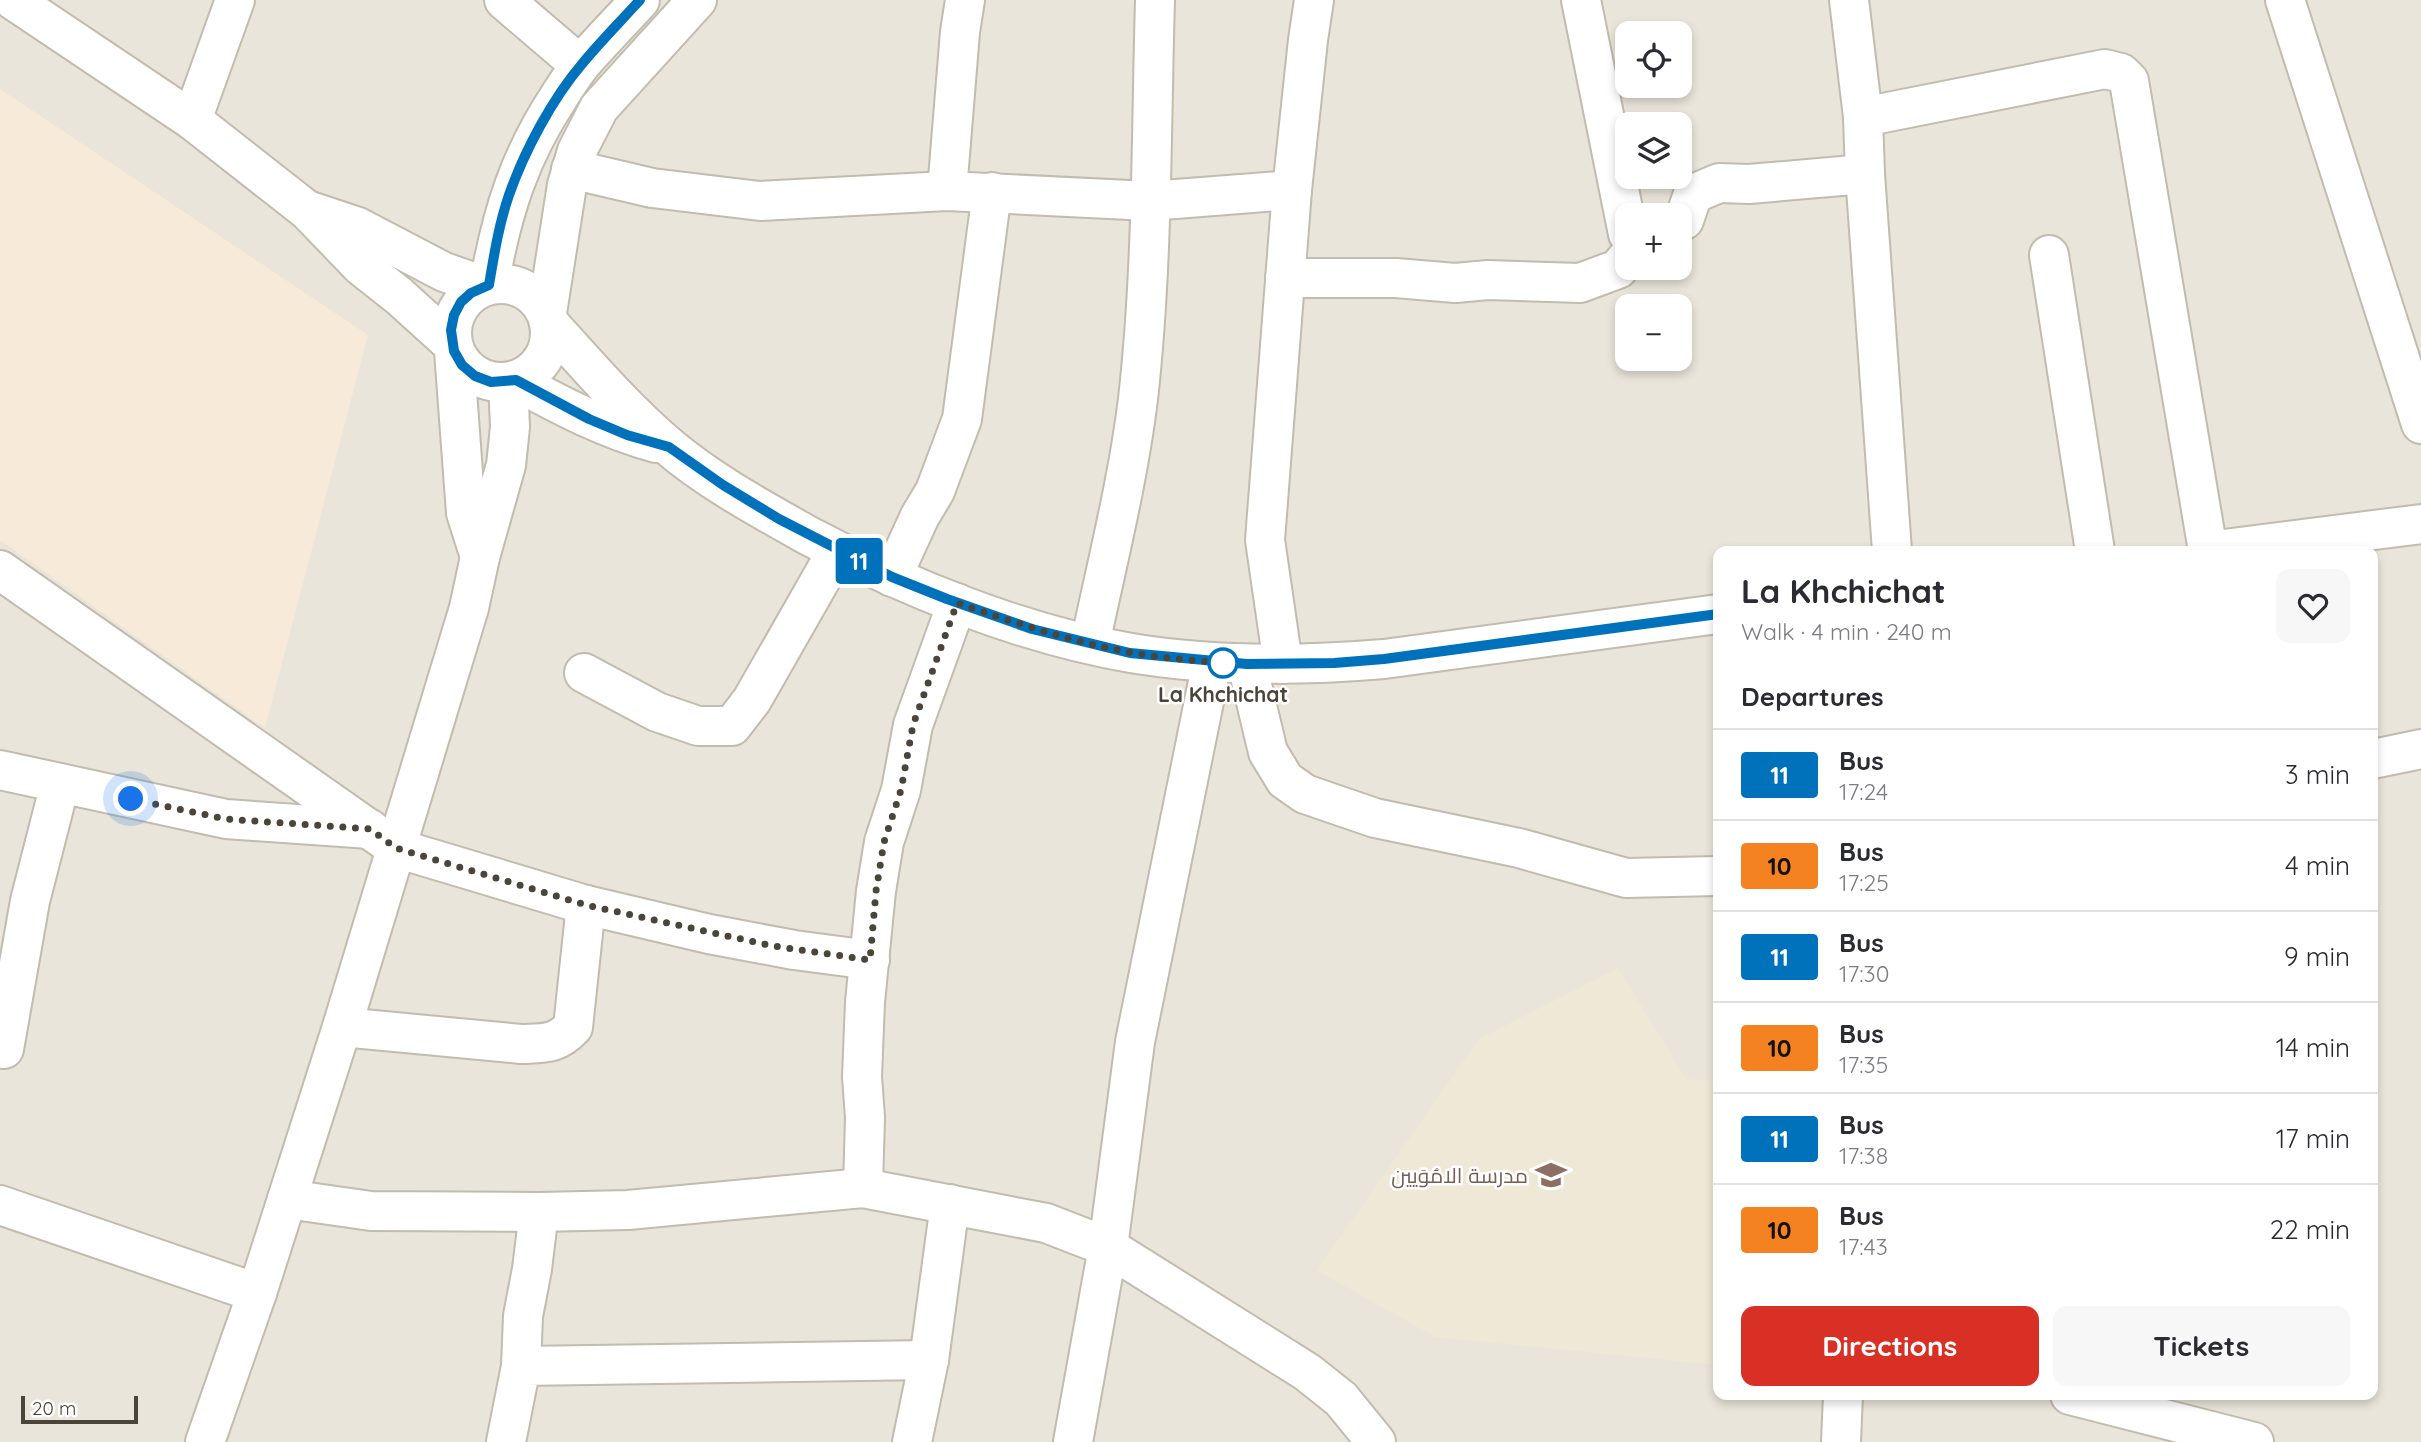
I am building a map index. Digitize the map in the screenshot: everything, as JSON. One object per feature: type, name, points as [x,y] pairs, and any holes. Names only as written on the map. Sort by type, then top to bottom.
[{"type":"street","points":[[13,0],[192,120],[308,211],[361,266],[399,296],[453,347],[462,365],[475,376],[491,382],[512,381],[534,369],[547,352],[551,338],[548,318],[576,150],[599,108],[697,0]]},
{"type":"street","points":[[192,120],[235,0]]},
{"type":"street","points":[[505,0],[580,65]]},
{"type":"street","points":[[487,285],[509,195],[525,156],[580,65],[640,0]]},
{"type":"street","points":[[947,191],[965,0]]},
{"type":"street","points":[[1090,644],[1119,509],[1138,401],[1148,286],[1155,0]]},
{"type":"street","points":[[1073,1442],[1108,1247],[1135,1042],[1247,663],[1265,540],[1292,190],[1314,0]]},
{"type":"street","points":[[1581,0],[1622,203]]},
{"type":"street","points":[[1849,0],[1863,117],[1892,546]]},
{"type":"street","points":[[2286,0],[2421,424]]},
{"type":"street","points":[[1863,117],[2105,69],[2122,73],[2129,81],[2207,546]]},
{"type":"street","points":[[571,169],[652,188],[760,201],[947,191],[1150,201],[1292,190]]},
{"type":"street","points":[[1690,203],[1693,194],[1719,183],[1749,184],[1865,174]]},
{"type":"street","points":[[892,577],[920,516],[935,491],[962,419],[992,192]]},
{"type":"street","points":[[308,211],[359,228],[444,272],[487,285],[506,284],[523,289],[537,298],[548,318],[615,396],[669,447],[768,512],[837,551],[892,577],[1032,629],[1130,653],[1247,663],[1384,659],[1713,615]]},
{"type":"street","points":[[2049,255],[2094,546]]},
{"type":"street","points":[[1286,278],[1396,278],[1455,283],[1488,279],[1580,283],[1615,270]]},
{"type":"street","points":[[480,557],[466,513],[451,330],[454,315],[461,302],[487,285]]},
{"type":"street","points":[[512,381],[627,435],[669,447]]},
{"type":"street","points":[[205,1442],[257,1293],[342,1027],[383,838],[469,608],[480,557],[506,465],[512,381]]},
{"type":"street","points":[[2247,546],[2421,524]]},
{"type":"street","points":[[584,673],[657,712],[698,726],[732,726],[765,677],[837,551]]},
{"type":"street","points":[[0,570],[383,838]]},
{"type":"street","points":[[863,1188],[865,1116],[862,1077],[865,1002],[876,891],[884,842],[901,790],[913,725],[957,603]]},
{"type":"street","points":[[1247,663],[1268,752],[1285,780],[1305,794],[1375,818],[1519,848],[1626,878],[1713,876]]},
{"type":"street","points":[[2378,758],[2421,749]]},
{"type":"street","points":[[0,770],[226,819],[383,838],[586,905],[733,939],[870,960]]},
{"type":"street","points":[[4,1049],[30,901],[60,784]]},
{"type":"street","points":[[342,1027],[521,1044],[561,1039],[573,1027],[586,905]]},
{"type":"street","points":[[287,1199],[372,1211],[539,1212],[628,1210],[863,1188],[1046,1223],[1108,1247],[1307,1372],[1341,1399],[1376,1442]]},
{"type":"street","points":[[912,1442],[929,1360],[950,1204]]},
{"type":"street","points":[[0,1205],[257,1293]]},
{"type":"street","points":[[506,1442],[521,1366],[523,1316],[533,1269],[539,1212]]},
{"type":"street","points":[[521,1366],[929,1360]]},
{"type":"street","points":[[1841,1442],[1843,1400]]},
{"type":"street","points":[[2090,1400],[2254,1442]]},
{"type":"shaded area","points":[[0,0],[2421,0],[2421,1442],[0,1442]]},
{"type":"shaded area","points":[[0,89],[368,335],[265,728],[0,540]]},
{"type":"shaded area","name":"مدرسة الامُوَيين","points":[[1618,968],[1686,1079],[1713,1081],[1713,1365],[1435,1337],[1317,1270],[1479,1039]]},
{"type":"bus line","name":"11","points":[[640,0],[580,65],[552,108],[525,156],[509,195],[498,233],[489,285],[471,293],[461,302],[454,315],[451,330],[454,351],[462,365],[475,376],[491,382],[516,380],[589,419],[627,435],[669,447],[723,485],[779,519],[892,577],[1032,629],[1130,653],[1230,663],[1334,663],[1384,659],[1713,615]]},
{"type":"place","name":"La Khchichat","points":[[1223,663]]},
{"type":"place","name":"مدرسة الامُوَيين","points":[[1551,1175]]},
{"type":"route","points":[[131,799],[226,819],[370,829],[396,848],[586,905],[709,934],[794,950],[870,960],[876,891],[884,842],[901,790],[913,725],[957,603],[1032,629],[1090,644],[1130,653],[1230,663],[1223,663]]}]
